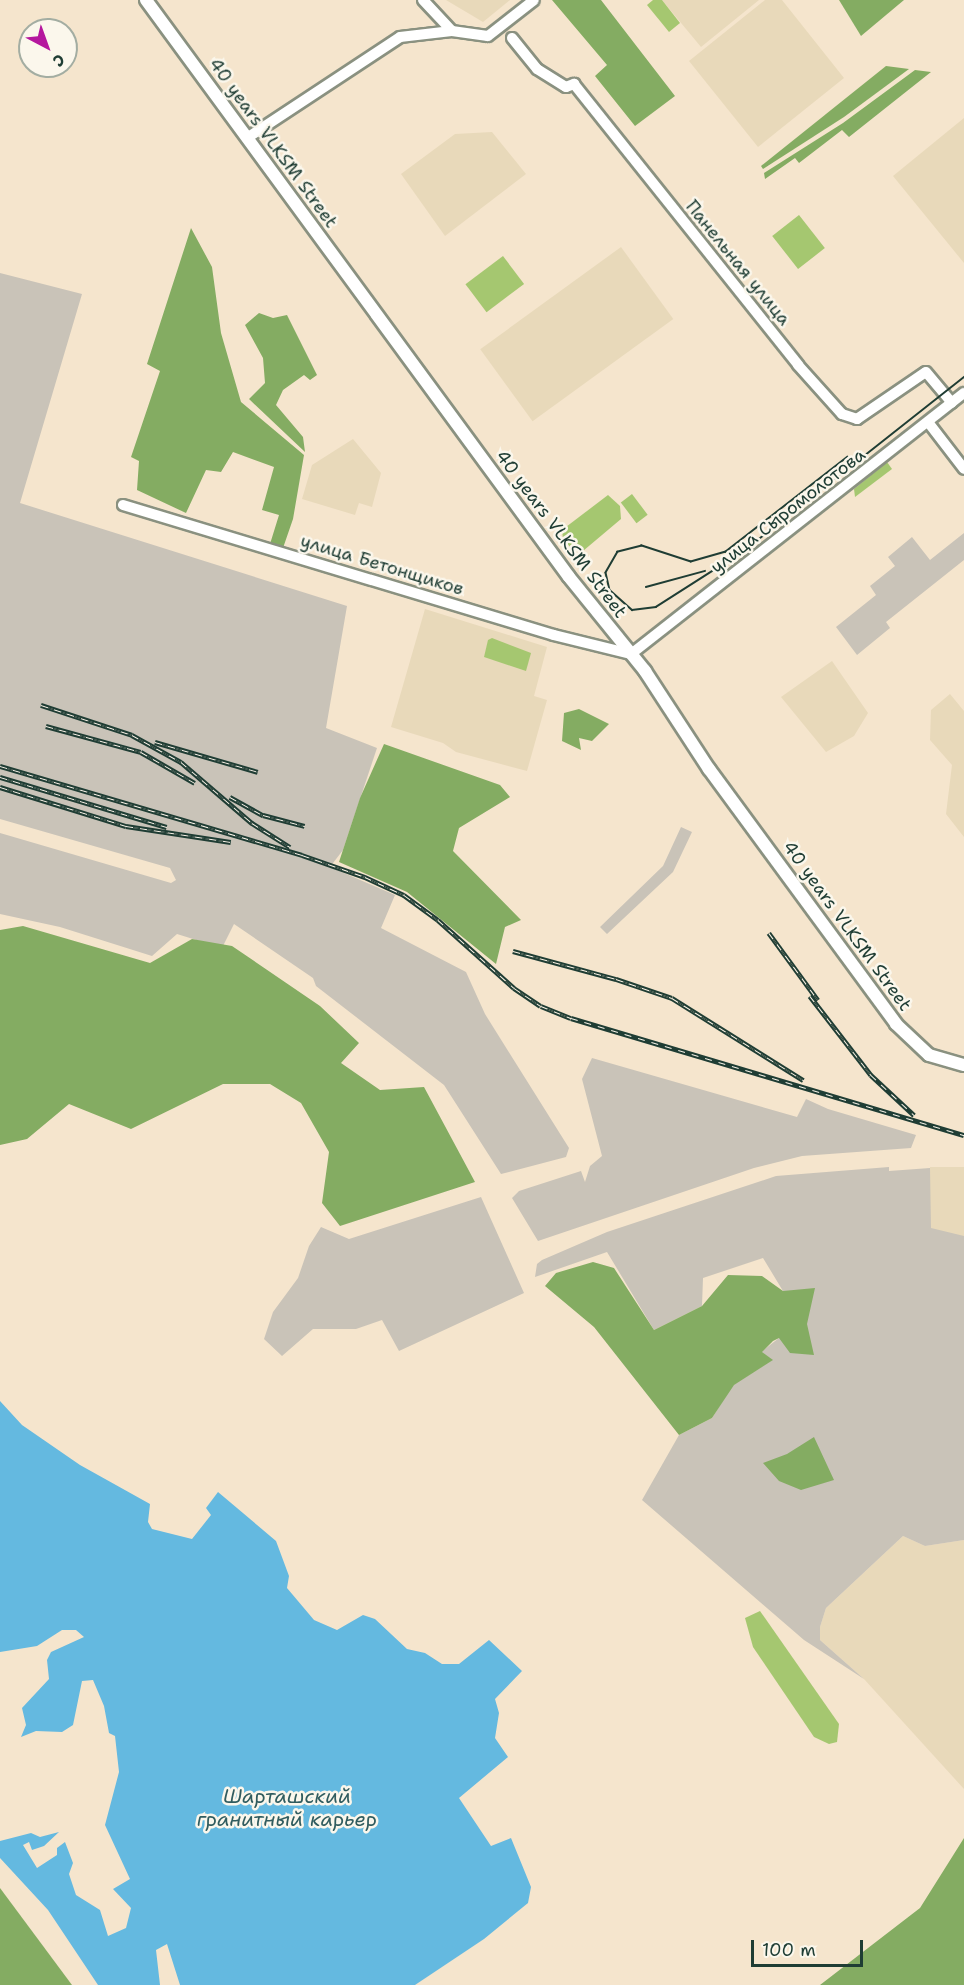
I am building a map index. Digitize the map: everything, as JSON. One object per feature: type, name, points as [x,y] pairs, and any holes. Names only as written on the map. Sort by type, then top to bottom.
[{"type":"main road","name":"40 years VLKSM Street","points":[[146,0],[580,592],[631,654],[709,769],[896,1024],[929,1055],[964,1065]]},
{"type":"street","points":[[423,0],[452,31]]},
{"type":"street","points":[[247,138],[400,38],[452,31],[488,36],[534,0]]},
{"type":"street","name":"Панельная улица","points":[[513,38],[537,69],[566,87],[574,84],[798,365],[842,414],[858,419],[926,372],[952,403]]},
{"type":"street","name":"улица Сыромолотова","points":[[631,654],[964,393]]},
{"type":"street","points":[[928,422],[964,469]]},
{"type":"street","name":"улица Бетонщиков","points":[[123,505],[554,635],[631,654]]},
{"type":"shaded area","points":[[446,0],[510,0],[483,22]]},
{"type":"shaded area","points":[[662,0],[759,0],[701,47]]},
{"type":"shaded area","points":[[765,0],[782,0],[844,78],[758,147],[689,61]]},
{"type":"shaded area","points":[[964,118],[964,263],[893,176]]},
{"type":"shaded area","points":[[492,132],[526,174],[445,236],[401,174],[455,134]]},
{"type":"shaded area","points":[[621,247],[673,319],[533,421],[480,349]]},
{"type":"shaded area","points":[[0,273],[82,294],[20,503],[347,606],[326,728],[377,748],[343,850],[330,867],[395,895],[381,928],[466,972],[485,1014],[569,1148],[566,1157],[501,1174],[444,1085],[316,986],[313,978],[234,924],[222,948],[177,934],[152,956],[60,927],[0,914],[0,833],[171,883],[176,880],[170,868],[0,819]]},
{"type":"shaded area","points":[[353,439],[381,473],[372,507],[359,503],[355,515],[302,499],[312,465]]},
{"type":"shaded area","points":[[964,533],[964,560],[886,622],[890,628],[857,655],[836,627],[876,595],[870,586],[895,566],[888,557],[912,537],[930,560]]},
{"type":"shaded area","points":[[425,609],[547,647],[534,696],[547,700],[527,771],[456,752],[443,743],[391,727]]},
{"type":"shaded area","points":[[832,661],[868,713],[854,736],[826,752],[781,697]]},
{"type":"shaded area","points":[[950,694],[964,711],[964,837],[946,814],[952,765],[930,740],[931,710]]},
{"type":"shaded area","points":[[681,827],[692,832],[673,872],[607,934],[600,927],[663,866]]},
{"type":"shaded area","points":[[592,1058],[797,1117],[806,1099],[828,1109],[916,1135],[911,1148],[802,1156],[754,1168],[538,1241],[512,1198],[519,1191],[581,1171],[585,1182],[590,1166],[602,1156],[582,1079]]},
{"type":"shaded area","points":[[889,1167],[889,1171],[930,1168],[931,1228],[964,1236],[964,1540],[925,1546],[903,1536],[826,1608],[820,1627],[820,1640],[864,1679],[804,1640],[642,1500],[679,1435],[712,1418],[733,1385],[772,1360],[761,1352],[779,1338],[783,1291],[763,1258],[703,1278],[702,1306],[654,1330],[607,1252],[535,1277],[537,1264],[542,1260],[607,1232],[776,1176]]},
{"type":"shaded area","points":[[930,1167],[964,1167],[964,1236],[930,1236]]},
{"type":"shaded area","points":[[481,1197],[524,1293],[399,1351],[382,1320],[356,1329],[313,1329],[282,1356],[264,1339],[273,1312],[298,1278],[309,1246],[321,1227],[349,1239]]},
{"type":"shaded area","points":[[903,1536],[925,1546],[964,1540],[964,1789],[864,1679],[820,1640],[820,1627],[826,1608]]},
{"type":"green space","points":[[552,0],[601,0],[675,96],[635,126],[595,76],[607,65]]},
{"type":"green space","points":[[653,0],[662,0],[680,23],[669,32],[647,5]]},
{"type":"green space","points":[[839,0],[904,0],[861,36]]},
{"type":"green space","points":[[886,66],[909,69],[844,117],[763,169],[761,166]]},
{"type":"green space","points":[[915,70],[931,72],[849,137],[842,130],[799,163],[795,158],[765,179],[764,173],[843,123]]},
{"type":"green space","points":[[799,215],[825,248],[798,269],[772,236]]},
{"type":"green space","points":[[191,228],[212,267],[221,333],[241,402],[304,455],[293,519],[283,548],[270,544],[279,515],[262,510],[274,467],[233,452],[221,472],[206,470],[186,513],[137,490],[139,461],[131,457],[160,371],[147,364]]},
{"type":"green space","points":[[503,256],[524,284],[487,312],[465,284]]},
{"type":"green space","points":[[259,313],[273,318],[287,315],[317,375],[310,380],[304,375],[283,390],[276,405],[303,437],[305,452],[249,399],[265,383],[263,358],[245,325]]},
{"type":"green space","points":[[887,462],[892,469],[855,497],[854,489]]},
{"type":"green space","points":[[632,494],[648,515],[636,523],[621,502]]},
{"type":"green space","points":[[608,495],[620,506],[621,519],[583,551],[572,549],[563,539],[562,530]]},
{"type":"green space","points":[[492,638],[531,653],[526,671],[484,657],[488,640]]},
{"type":"green space","points":[[579,709],[609,724],[592,741],[579,738],[581,750],[562,741],[564,713]]},
{"type":"green space","points":[[384,744],[500,785],[510,797],[459,828],[453,851],[521,920],[505,927],[496,964],[407,892],[339,862],[360,798]]},
{"type":"green space","points":[[23,926],[150,963],[192,939],[232,946],[320,1006],[359,1043],[341,1063],[380,1090],[424,1087],[475,1182],[340,1226],[322,1203],[329,1152],[301,1103],[270,1084],[223,1084],[131,1129],[69,1104],[27,1139],[0,1145],[0,930]]},
{"type":"green space","points":[[593,1262],[614,1268],[654,1330],[702,1306],[728,1275],[762,1276],[783,1291],[815,1288],[807,1324],[814,1355],[790,1353],[779,1338],[773,1341],[762,1352],[773,1360],[734,1385],[712,1418],[679,1435],[594,1327],[545,1286],[556,1273]]},
{"type":"green space","points":[[814,1437],[834,1480],[801,1490],[779,1481],[763,1463],[787,1454]]},
{"type":"green space","points":[[760,1611],[839,1724],[837,1742],[829,1744],[814,1737],[753,1647],[745,1618]]},
{"type":"green space","points":[[964,1838],[964,1985],[820,1985],[920,1908]]},
{"type":"green space","points":[[0,1888],[72,1985],[0,1985]]},
{"type":"water","name":"Шарташский гранитный карьер","points":[[0,1401],[22,1425],[80,1465],[150,1504],[148,1522],[152,1529],[192,1539],[211,1515],[206,1508],[218,1492],[276,1541],[289,1576],[287,1588],[314,1620],[337,1630],[363,1615],[375,1619],[407,1649],[425,1653],[442,1664],[459,1664],[489,1640],[522,1671],[495,1699],[499,1713],[495,1738],[508,1757],[459,1798],[491,1846],[511,1838],[531,1887],[528,1903],[484,1939],[415,1985],[180,1985],[167,1944],[156,1950],[160,1985],[98,1985],[48,1910],[0,1858],[0,1841],[31,1833],[40,1837],[59,1832],[44,1846],[32,1850],[29,1842],[23,1845],[37,1868],[57,1855],[57,1848],[65,1842],[73,1863],[69,1874],[76,1895],[100,1910],[108,1936],[126,1928],[131,1908],[113,1889],[130,1879],[105,1825],[119,1772],[115,1736],[109,1733],[104,1706],[93,1680],[82,1681],[73,1725],[62,1732],[36,1731],[21,1737],[26,1725],[22,1708],[49,1679],[47,1660],[51,1652],[84,1637],[76,1630],[62,1630],[37,1646],[0,1652]]},
{"type":"tram line","points":[[848,457],[726,552],[691,562],[642,546],[618,552],[606,573],[610,590],[632,610],[656,607],[745,550],[964,377]]},
{"type":"tram line","points":[[646,587],[705,571]]},
{"type":"railway","points":[[41,705],[132,735],[181,762],[252,823],[290,847]]},
{"type":"railway","points":[[46,726],[141,752],[195,783]]},
{"type":"railway","points":[[155,742],[258,772]]},
{"type":"railway","points":[[0,766],[302,855],[365,877],[404,895],[438,920],[514,988],[541,1006],[571,1018],[964,1135]]},
{"type":"railway","points":[[0,777],[167,827]]},
{"type":"railway","points":[[0,787],[126,826],[231,842]]},
{"type":"railway","points":[[230,797],[263,815],[305,826]]},
{"type":"railway","points":[[769,933],[818,1000]]},
{"type":"railway","points":[[513,951],[616,979],[672,998],[803,1080]]},
{"type":"railway","points":[[810,996],[871,1075],[914,1115]]}]
